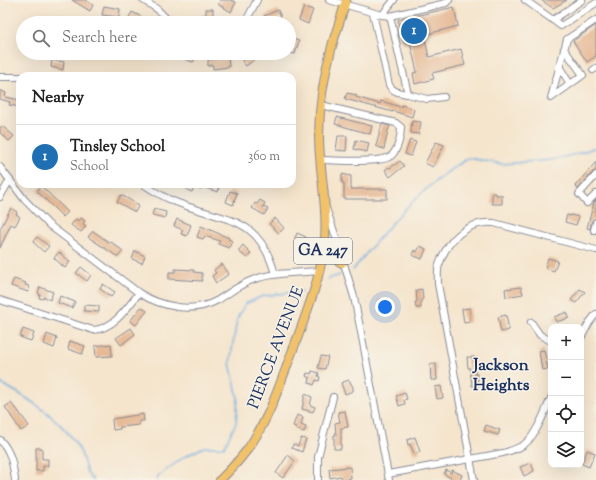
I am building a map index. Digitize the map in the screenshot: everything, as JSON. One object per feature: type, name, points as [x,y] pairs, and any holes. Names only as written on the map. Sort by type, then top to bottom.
[{"type":"main road","name":"PIERCE AVENUE","points":[[220,480],[253,442],[262,426],[277,392],[306,313],[319,272],[325,239],[325,206],[319,137],[321,105],[326,67],[346,3]]},
{"type":"main road","points":[[322,258],[335,260],[342,263]]},
{"type":"street","points":[[143,0],[163,16]]},
{"type":"street","points":[[249,16],[257,0]]},
{"type":"street","points":[[329,0],[346,3],[373,13],[390,16],[446,3],[449,0]]},
{"type":"street","points":[[382,15],[394,0]]},
{"type":"street","points":[[524,0],[561,26],[596,3]]},
{"type":"street","points":[[553,20],[582,0]]},
{"type":"street","points":[[373,13],[389,85],[392,89],[398,92],[427,99],[444,97]]},
{"type":"street","points":[[390,16],[408,94]]},
{"type":"street","points":[[564,49],[583,75],[551,98],[559,66],[564,49],[567,39],[596,20]]},
{"type":"street","points":[[559,66],[570,84]]},
{"type":"street","points":[[0,77],[16,77]]},
{"type":"street","points":[[320,160],[384,160],[394,153],[401,132],[401,127],[396,123],[321,105]]},
{"type":"street","points":[[0,167],[16,187]]},
{"type":"street","points":[[596,175],[579,194],[587,203],[596,194]]},
{"type":"street","points":[[0,197],[10,180]]},
{"type":"street","points":[[17,188],[49,225],[139,292],[154,301],[167,305],[183,308],[196,307],[217,300],[239,285],[256,278],[275,274],[319,272]]},
{"type":"street","points":[[149,188],[180,204],[228,218],[247,227],[263,244],[275,274]]},
{"type":"street","points":[[325,206],[329,214],[342,256],[342,263],[345,267],[355,305],[388,477],[503,453],[520,447],[528,442],[533,435],[548,404]]},
{"type":"street","points":[[474,480],[438,284],[439,266],[446,250],[453,239],[471,226],[486,222],[596,250]]},
{"type":"street","points":[[594,230],[596,222]]},
{"type":"street","points":[[0,300],[93,330],[100,329],[111,324],[121,315],[139,292]]},
{"type":"street","points":[[584,332],[596,314]]},
{"type":"street","points":[[532,322],[540,334],[548,339]]},
{"type":"street","points":[[318,480],[318,457],[333,397]]},
{"type":"street","points":[[0,440],[10,453],[15,480]]},
{"type":"building","points":[[72,0],[85,0],[93,5],[90,11]]},
{"type":"building","points":[[220,0],[230,0],[236,2],[231,12],[218,4]]},
{"type":"building","points":[[541,0],[567,0],[553,8]]},
{"type":"building","points":[[104,6],[120,9],[119,16],[102,15]]},
{"type":"building","points":[[304,7],[313,10],[308,24],[299,20]]},
{"type":"building","points":[[454,7],[458,26],[424,35],[429,57],[461,49],[465,65],[432,73],[434,79],[415,84],[413,73],[417,72],[410,42],[404,43],[398,20]]},
{"type":"building","points":[[206,9],[213,9],[213,16],[202,16],[206,15]]},
{"type":"building","points":[[278,10],[281,16],[264,16]]},
{"type":"building","points":[[132,12],[140,16],[130,16]]},
{"type":"building","points":[[596,25],[596,56],[587,62],[573,41]]},
{"type":"building","points":[[296,40],[299,41],[296,51]]},
{"type":"building","points":[[52,60],[64,62],[63,70],[51,67]]},
{"type":"building","points":[[208,60],[228,60],[229,67],[213,69],[213,65],[208,66]]},
{"type":"building","points":[[243,60],[254,60],[246,66],[242,61]]},
{"type":"building","points":[[0,90],[6,93],[5,97],[16,99],[16,106],[9,105],[10,102],[0,99]]},
{"type":"building","points":[[347,93],[380,104],[381,101],[414,109],[412,117],[345,99]]},
{"type":"building","points":[[337,117],[372,126],[370,134],[335,124]]},
{"type":"building","points":[[412,121],[421,122],[419,134],[411,133]]},
{"type":"building","points":[[382,124],[390,126],[384,149],[376,146]]},
{"type":"building","points":[[2,126],[14,136],[9,141],[0,133],[0,128]]},
{"type":"building","points":[[338,136],[347,136],[346,151],[336,150]]},
{"type":"building","points":[[356,140],[369,143],[367,152],[354,149]]},
{"type":"building","points":[[410,140],[416,142],[411,156],[405,154]]},
{"type":"building","points":[[436,142],[444,145],[433,167],[425,163]]},
{"type":"building","points":[[400,161],[404,166],[390,177],[385,170]]},
{"type":"building","points":[[596,162],[596,171],[593,172],[578,189],[575,186]]},
{"type":"building","points":[[342,174],[351,176],[351,189],[387,189],[387,199],[344,199],[344,183],[342,183]]},
{"type":"building","points":[[39,188],[43,188],[68,212],[63,217],[37,191]]},
{"type":"building","points":[[187,188],[194,188],[192,192],[187,190]]},
{"type":"building","points":[[205,188],[219,188],[218,192]]},
{"type":"building","points":[[230,191],[237,193],[233,205],[226,202]]},
{"type":"building","points":[[492,193],[502,195],[502,204],[492,204]]},
{"type":"building","points":[[121,195],[139,205],[135,212],[117,202]]},
{"type":"building","points":[[260,200],[265,203],[263,207],[268,209],[264,215],[252,208],[255,203],[257,204]]},
{"type":"building","points":[[596,200],[596,218],[592,221],[590,229],[587,228],[594,202]]},
{"type":"building","points":[[11,208],[17,212],[16,214],[20,217],[15,226],[11,224],[0,248],[0,229]]},
{"type":"building","points":[[154,209],[166,212],[165,218],[152,215]]},
{"type":"building","points":[[567,215],[579,217],[576,225],[565,222]]},
{"type":"building","points":[[81,218],[85,221],[83,224],[86,226],[81,232],[71,225],[76,219],[79,221]]},
{"type":"building","points":[[275,218],[284,228],[279,233],[269,224]]},
{"type":"building","points":[[177,219],[191,225],[187,236],[181,234],[183,230],[174,226]]},
{"type":"building","points":[[201,226],[229,238],[228,239],[232,241],[229,248],[218,244],[220,241],[205,236],[203,239],[197,237]]},
{"type":"building","points":[[93,231],[123,251],[118,257],[88,237]]},
{"type":"building","points":[[297,233],[306,237],[302,248],[296,245],[298,240],[295,238]]},
{"type":"building","points":[[37,237],[49,246],[44,252],[33,242]]},
{"type":"building","points":[[243,245],[251,253],[247,258],[238,251]]},
{"type":"building","points":[[420,246],[426,249],[422,259],[412,255],[414,250],[417,252]]},
{"type":"building","points":[[135,251],[145,256],[142,263],[132,259]]},
{"type":"building","points":[[59,252],[70,262],[65,268],[54,258]]},
{"type":"building","points":[[548,258],[558,261],[554,271],[545,268]]},
{"type":"building","points":[[222,264],[229,274],[216,283],[212,276],[216,273],[214,270]]},
{"type":"building","points":[[81,267],[91,275],[87,281],[76,273]]},
{"type":"building","points":[[175,269],[194,270],[194,272],[202,273],[202,281],[169,279],[169,272],[175,272]]},
{"type":"building","points":[[14,279],[26,283],[25,285],[29,286],[28,292],[11,286]]},
{"type":"building","points":[[103,284],[115,292],[111,297],[100,289]]},
{"type":"building","points":[[40,287],[53,292],[50,300],[44,297],[43,299],[39,298],[40,294],[38,293]]},
{"type":"building","points":[[521,287],[523,294],[506,297],[505,289]]},
{"type":"building","points":[[422,289],[423,299],[421,300],[421,308],[416,308],[416,290]]},
{"type":"building","points":[[580,289],[585,292],[576,303],[571,300]]},
{"type":"building","points":[[60,296],[75,302],[72,308],[58,303]]},
{"type":"building","points":[[379,300],[384,300],[385,309],[388,309],[388,313],[379,313]]},
{"type":"building","points":[[84,305],[99,306],[99,312],[84,311]]},
{"type":"building","points":[[141,307],[147,311],[136,325],[130,321]]},
{"type":"building","points":[[470,308],[470,322],[464,323],[462,309]]},
{"type":"building","points":[[567,312],[569,318],[556,322],[554,317]]},
{"type":"building","points":[[506,315],[509,330],[501,332],[498,317]]},
{"type":"building","points":[[131,328],[135,334],[121,345],[116,338]]},
{"type":"building","points":[[23,329],[34,333],[31,341],[20,337]]},
{"type":"building","points":[[47,334],[57,338],[54,348],[44,344]]},
{"type":"building","points":[[70,341],[85,346],[82,354],[68,349]]},
{"type":"building","points":[[111,344],[112,356],[96,357],[95,346]]},
{"type":"building","points":[[544,350],[548,369],[542,370],[539,351]]},
{"type":"building","points":[[321,356],[328,357],[325,369],[318,368]]},
{"type":"building","points":[[467,357],[474,357],[475,374],[477,374],[478,386],[472,386]]},
{"type":"building","points":[[430,364],[436,364],[437,380],[431,380]]},
{"type":"building","points":[[312,371],[319,373],[318,376],[320,377],[319,381],[316,380],[314,385],[309,383],[310,378],[306,376],[307,373],[311,374]]},
{"type":"building","points":[[349,380],[353,387],[353,391],[345,394],[341,383]]},
{"type":"building","points":[[441,386],[443,398],[437,399],[435,387]]},
{"type":"building","points":[[405,393],[407,399],[404,400],[405,404],[399,406],[396,396]]},
{"type":"building","points":[[305,394],[312,397],[310,405],[315,407],[313,412],[302,409]]},
{"type":"building","points":[[11,403],[29,426],[21,431],[5,407]]},
{"type":"building","points":[[345,411],[348,427],[341,428],[341,449],[334,449],[334,435],[336,435],[335,423],[340,422],[338,412]]},
{"type":"building","points":[[143,414],[144,421],[139,421],[139,425],[120,427],[120,429],[113,430],[112,419]]},
{"type":"building","points":[[297,415],[303,417],[301,425],[306,427],[304,432],[295,429],[296,427],[293,426]]},
{"type":"building","points":[[486,425],[500,430],[498,435],[484,431]]},
{"type":"building","points":[[415,437],[420,452],[414,454],[410,444],[408,445],[407,440]]},
{"type":"building","points":[[301,438],[306,439],[302,452],[292,448],[293,444],[298,446]]},
{"type":"building","points":[[36,448],[42,448],[42,459],[48,459],[48,466],[43,466],[43,471],[36,471]]},
{"type":"building","points":[[587,450],[595,453],[589,467],[584,465],[584,458]]},
{"type":"building","points":[[288,455],[295,461],[283,478],[276,473]]},
{"type":"building","points":[[531,463],[534,471],[524,476],[520,467]]},
{"type":"building","points":[[350,467],[351,478],[348,480],[342,480],[341,476],[330,478],[329,469]]},
{"type":"building","points":[[446,470],[451,473],[452,470],[462,475],[460,480],[454,480],[444,474]]},
{"type":"waterway","points":[[353,270],[406,208],[436,181],[469,158],[502,164],[551,160],[580,153],[596,147]]},
{"type":"waterway","points":[[328,279],[340,275]]},
{"type":"waterway","points":[[157,480],[158,476],[184,457],[204,447],[224,447],[236,423],[238,398],[230,363],[237,319],[245,304],[263,296],[302,291]]},
{"type":"waterway","points":[[0,383],[33,402],[63,427],[78,447],[87,473],[93,480]]},
{"type":"place","name":"Tinsley School","points":[[414,31]]},
{"type":"district","name":"Jackson Heights","points":[[501,376]]}]
